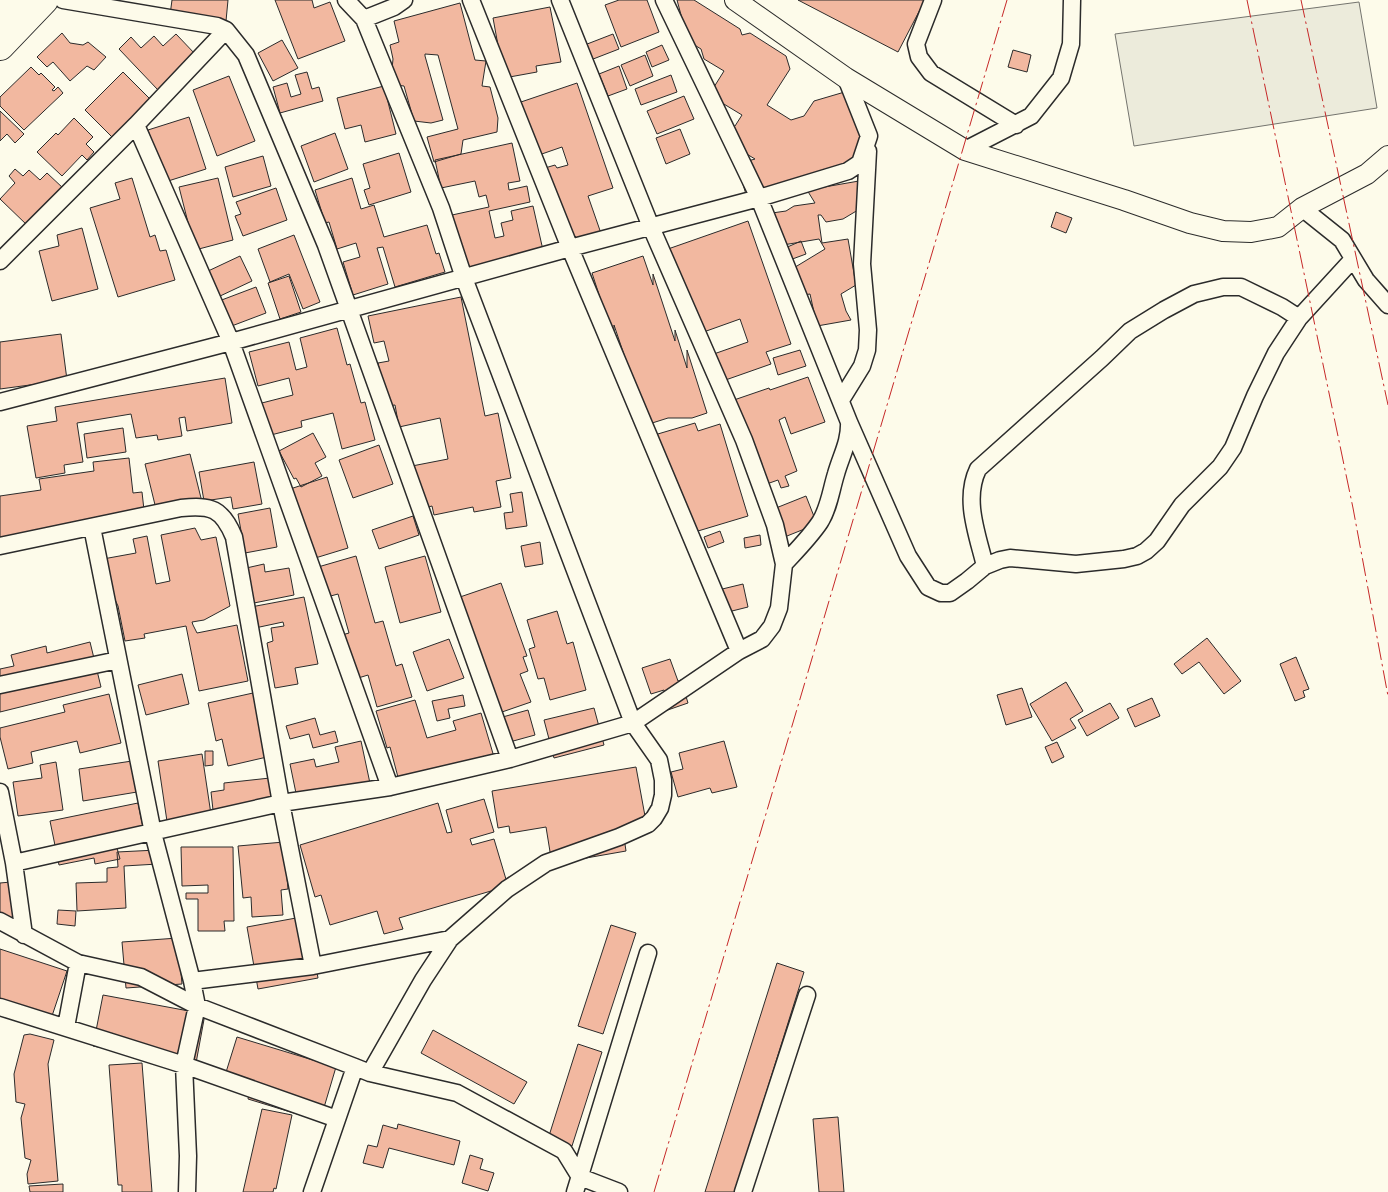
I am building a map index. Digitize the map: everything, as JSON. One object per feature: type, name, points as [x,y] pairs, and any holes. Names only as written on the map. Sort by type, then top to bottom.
[{"type":"highway","points":[[0,15],[15,0]]},
{"type":"highway","points":[[0,46],[44,0]]},
{"type":"street","points":[[64,0],[217,26],[226,30],[246,55],[326,245],[510,759]]},
{"type":"street","points":[[312,1192],[337,1118],[362,1070],[450,939],[507,889],[546,863],[619,837],[648,824],[660,808],[663,780],[659,760],[634,723],[464,278],[441,208],[364,19],[346,0]]},
{"type":"street","points":[[364,19],[394,7],[404,0]]},
{"type":"street","points":[[471,0],[570,248],[739,651]]},
{"type":"street","points":[[14,863],[281,803],[390,787],[510,759],[634,723],[739,651],[762,639],[772,626],[778,608],[784,564],[775,525],[744,440],[651,227],[560,0]]},
{"type":"street","points":[[664,0],[759,198],[850,422],[908,556],[928,587],[941,593],[950,593],[986,566],[1000,560],[1010,558],[1076,564],[1124,559],[1137,556],[1146,551],[1157,541],[1182,505],[1220,467],[1229,454],[1276,353],[1298,318],[1354,259]]},
{"type":"street","points":[[735,0],[846,78],[964,150],[1223,231],[1251,232],[1278,227],[1302,208],[1367,174],[1388,156]]},
{"type":"street","points":[[933,0],[916,44],[919,57],[930,73],[1016,126]]},
{"type":"street","points":[[964,150],[1016,126],[1031,116],[1061,78],[1071,44],[1072,0]]},
{"type":"street","points":[[0,261],[136,125],[226,30]]},
{"type":"street","points":[[841,400],[862,366],[867,350],[868,330],[862,264],[869,136],[846,78]]},
{"type":"street","points":[[136,125],[232,342],[390,787]]},
{"type":"street","points":[[0,402],[232,342],[570,248],[759,198],[848,171],[860,163],[869,136]]},
{"type":"street","points":[[1302,208],[1342,240],[1366,280],[1388,305]]},
{"type":"street","points":[[986,566],[972,509],[973,480],[978,470],[1130,331],[1194,294],[1223,287],[1241,287],[1256,293],[1298,318]]},
{"type":"street","points":[[784,564],[820,522],[850,434],[850,422]]},
{"type":"street","points":[[0,546],[181,508],[199,506],[214,509],[223,515],[234,537],[281,803],[313,966]]},
{"type":"street","points":[[92,527],[153,833],[197,1006],[184,1065],[188,1156],[187,1192]]},
{"type":"street","points":[[0,685],[118,660]]},
{"type":"street","points":[[0,792],[14,863],[24,935]]},
{"type":"street","points":[[0,921],[78,962],[141,976],[197,1006],[362,1070],[457,1093],[564,1151],[578,1184]]},
{"type":"street","points":[[192,981],[313,966],[450,939]]},
{"type":"street","points":[[578,1184],[648,953]]},
{"type":"street","points":[[66,1027],[78,962]]},
{"type":"street","points":[[743,1192],[807,995]]},
{"type":"street","points":[[0,1007],[184,1065],[337,1118]]},
{"type":"street","points":[[578,1184],[619,1192]]},
{"type":"shaded area","points":[[1359,2],[1377,108],[1134,146],[1115,34]]},
{"type":"building","points":[[172,0],[228,0],[226,21],[170,15]]},
{"type":"building","points":[[275,0],[312,0],[314,8],[330,2],[345,41],[298,59]]},
{"type":"building","points":[[619,0],[647,0],[659,32],[621,47],[605,5]]},
{"type":"building","points":[[677,0],[694,0],[740,29],[742,35],[750,33],[786,56],[790,69],[767,105],[791,120],[804,116],[814,101],[848,91],[864,146],[855,160],[840,173],[842,181],[750,208],[737,164],[755,159],[730,144],[726,129],[735,126],[742,115],[709,95],[724,71],[704,59],[701,49],[688,41]]},
{"type":"building","points":[[798,0],[925,0],[898,52]]},
{"type":"building","points":[[460,3],[475,60],[486,61],[482,86],[490,87],[498,118],[497,132],[463,140],[461,154],[434,162],[427,137],[458,129],[438,55],[425,54],[425,56],[443,120],[431,123],[414,121],[404,86],[396,85],[392,69],[393,59],[390,45],[399,42],[394,21]]},
{"type":"building","points":[[550,7],[561,62],[536,66],[537,72],[504,78],[493,18]]},
{"type":"building","points":[[62,33],[70,43],[83,45],[88,42],[106,57],[94,70],[87,66],[70,81],[53,62],[47,67],[37,57]]},
{"type":"building","points":[[176,34],[196,55],[158,90],[119,49],[131,37],[141,48],[154,36],[163,46]]},
{"type":"building","points":[[613,34],[619,49],[588,61],[582,46]]},
{"type":"building","points":[[282,40],[298,68],[273,81],[258,53]]},
{"type":"building","points":[[662,45],[669,60],[652,67],[646,52]]},
{"type":"building","points":[[1013,50],[1031,55],[1027,72],[1008,67]]},
{"type":"building","points":[[645,55],[653,76],[630,86],[621,65]]},
{"type":"building","points":[[619,66],[627,89],[608,96],[599,74]]},
{"type":"building","points":[[31,67],[39,75],[41,73],[55,87],[52,90],[54,91],[58,87],[63,93],[24,130],[0,106],[0,97]]},
{"type":"building","points":[[123,72],[150,99],[112,137],[85,110]]},
{"type":"building","points":[[307,72],[312,89],[319,87],[323,101],[280,113],[273,87],[287,83],[291,97],[301,94],[295,75]]},
{"type":"building","points":[[671,75],[677,92],[641,105],[635,89]]},
{"type":"building","points":[[229,76],[255,141],[217,156],[193,90]]},
{"type":"building","points":[[577,83],[613,188],[588,196],[604,242],[574,253],[545,168],[555,165],[557,168],[568,165],[562,147],[536,156],[518,103]]},
{"type":"building","points":[[384,86],[396,134],[365,142],[361,125],[345,129],[337,98]]},
{"type":"building","points":[[684,96],[694,119],[657,134],[647,111]]},
{"type":"building","points":[[0,111],[24,134],[15,143],[7,134],[0,141]]},
{"type":"building","points":[[189,117],[206,169],[165,182],[148,130]]},
{"type":"building","points":[[74,118],[93,137],[86,144],[94,152],[87,160],[82,155],[62,176],[37,152],[56,133],[58,135]]},
{"type":"building","points":[[680,129],[690,154],[666,164],[656,138]]},
{"type":"building","points":[[335,133],[348,169],[314,182],[301,146]]},
{"type":"building","points":[[512,143],[520,181],[508,183],[509,190],[527,186],[530,202],[489,211],[495,238],[504,236],[501,223],[513,220],[511,211],[533,206],[545,259],[465,276],[452,215],[489,207],[486,195],[479,197],[475,181],[441,188],[435,160]]},
{"type":"building","points":[[399,153],[411,192],[369,205],[364,190],[370,188],[363,164]]},
{"type":"building","points":[[263,156],[271,186],[233,197],[225,167]]},
{"type":"building","points":[[15,169],[23,176],[29,170],[40,180],[47,173],[64,189],[28,226],[0,199],[15,183],[9,176]]},
{"type":"building","points":[[132,178],[150,237],[155,235],[160,251],[166,250],[175,280],[118,297],[90,208],[120,199],[115,183]]},
{"type":"building","points":[[218,178],[233,240],[195,250],[179,187]]},
{"type":"building","points":[[352,178],[361,209],[374,205],[384,237],[427,225],[436,254],[439,253],[445,272],[395,287],[383,247],[377,248],[388,284],[353,295],[343,262],[360,257],[356,243],[337,249],[329,222],[325,223],[315,190]]},
{"type":"building","points":[[859,181],[863,207],[843,219],[826,222],[821,215],[818,215],[822,243],[848,239],[856,285],[841,294],[851,320],[817,326],[810,294],[797,296],[792,269],[825,249],[819,239],[777,246],[772,213],[786,211],[794,206],[815,203],[807,190]]},
{"type":"building","points":[[276,188],[287,220],[243,236],[235,216],[241,214],[236,202]]},
{"type":"building","points":[[1056,212],[1072,218],[1066,233],[1051,227]]},
{"type":"building","points":[[748,221],[791,344],[766,352],[771,364],[717,383],[708,356],[748,342],[740,319],[698,334],[668,249]]},
{"type":"building","points":[[82,228],[98,289],[52,301],[39,251],[59,246],[57,235]]},
{"type":"building","points":[[294,235],[320,302],[303,309],[289,274],[270,282],[258,249]]},
{"type":"building","points":[[801,241],[806,254],[787,261],[783,249]]},
{"type":"building","points":[[240,256],[252,281],[218,297],[206,272]]},
{"type":"building","points":[[643,256],[653,285],[653,274],[675,341],[675,330],[687,368],[687,350],[707,413],[692,418],[668,418],[649,424],[614,325],[614,341],[592,273]]},
{"type":"building","points":[[289,276],[301,312],[280,319],[268,283]]},
{"type":"building","points":[[256,287],[266,313],[229,327],[219,301]]},
{"type":"building","points":[[461,297],[485,416],[498,413],[511,478],[496,481],[501,507],[474,512],[473,507],[434,515],[432,506],[421,509],[412,466],[448,459],[440,418],[399,427],[395,405],[387,406],[378,363],[389,361],[384,341],[374,343],[368,316]]},
{"type":"building","points":[[337,328],[347,365],[350,364],[361,403],[365,402],[375,440],[342,449],[333,413],[301,421],[302,427],[267,436],[258,404],[293,395],[289,378],[258,386],[249,352],[289,342],[296,370],[307,367],[300,338]]},
{"type":"building","points":[[61,334],[67,380],[0,389],[0,342]]},
{"type":"building","points":[[800,350],[806,366],[778,375],[773,358]]},
{"type":"building","points":[[808,377],[825,422],[791,434],[785,417],[779,420],[797,471],[785,476],[789,486],[781,488],[778,480],[761,486],[731,401]]},
{"type":"building","points":[[225,378],[232,423],[187,431],[185,417],[179,418],[182,436],[158,440],[157,435],[136,438],[131,414],[77,423],[83,462],[64,465],[65,473],[36,478],[27,426],[57,421],[55,407]]},
{"type":"building","points":[[695,423],[698,431],[720,424],[748,516],[688,534],[651,436]]},
{"type":"building","points":[[123,428],[126,452],[87,458],[84,434]]},
{"type":"building","points":[[313,433],[326,457],[315,463],[322,476],[301,487],[296,478],[294,479],[279,451]]},
{"type":"building","points":[[379,445],[393,484],[353,498],[339,460]]},
{"type":"building","points":[[190,454],[202,502],[157,513],[145,464]]},
{"type":"building","points":[[129,458],[133,493],[142,492],[144,510],[0,543],[0,496],[41,490],[39,479],[94,471],[93,462]]},
{"type":"building","points":[[254,462],[262,504],[233,509],[231,497],[204,501],[199,472]]},
{"type":"building","points":[[327,477],[348,548],[312,559],[287,490]]},
{"type":"building","points":[[522,492],[527,526],[506,529],[504,513],[513,512],[510,494]]},
{"type":"building","points":[[806,496],[817,524],[782,538],[771,510]]},
{"type":"building","points":[[270,508],[277,547],[245,553],[238,514]]},
{"type":"building","points":[[413,516],[419,535],[379,549],[372,530]]},
{"type":"building","points":[[195,528],[201,540],[216,537],[230,606],[204,620],[192,622],[193,625],[197,633],[237,625],[248,681],[199,691],[186,626],[144,634],[145,638],[125,641],[118,606],[109,587],[103,559],[136,553],[133,539],[147,536],[156,584],[170,581],[161,535]]},
{"type":"building","points":[[720,531],[724,542],[708,548],[704,537]]},
{"type":"building","points":[[760,535],[761,545],[745,548],[744,538]]},
{"type":"building","points":[[540,542],[543,564],[525,567],[521,546]]},
{"type":"building","points":[[356,556],[375,623],[383,621],[396,666],[402,664],[412,697],[377,707],[368,675],[355,679],[342,635],[349,633],[338,594],[327,597],[318,567]]},
{"type":"building","points":[[425,556],[441,612],[400,623],[385,567]]},
{"type":"building","points":[[264,564],[265,572],[289,568],[294,595],[249,604],[242,569]]},
{"type":"building","points":[[501,583],[527,656],[523,657],[528,671],[520,674],[531,702],[502,712],[460,597]]},
{"type":"building","points":[[743,584],[748,607],[720,614],[714,591]]},
{"type":"building","points":[[304,597],[318,664],[295,668],[298,684],[275,688],[267,643],[273,641],[271,628],[284,626],[283,622],[255,628],[251,607]]},
{"type":"building","points":[[557,611],[567,644],[573,642],[586,690],[550,700],[544,678],[538,679],[529,649],[535,647],[527,620]]},
{"type":"building","points":[[1207,638],[1241,681],[1224,694],[1199,662],[1182,674],[1174,664]]},
{"type":"building","points":[[449,639],[464,678],[427,691],[413,652]]},
{"type":"building","points":[[90,642],[101,687],[0,712],[0,669],[14,666],[11,655],[46,646],[47,653]]},
{"type":"building","points":[[1296,657],[1309,689],[1303,691],[1305,697],[1295,701],[1280,664]]},
{"type":"building","points":[[670,659],[678,681],[681,680],[688,703],[659,713],[666,695],[664,690],[651,694],[642,668]]},
{"type":"building","points":[[182,674],[189,704],[146,715],[138,685]]},
{"type":"building","points":[[1066,682],[1083,711],[1070,719],[1076,728],[1052,741],[1030,704]]},
{"type":"building","points":[[1022,688],[1032,717],[1006,725],[997,695]]},
{"type":"building","points":[[253,693],[267,757],[228,766],[222,739],[216,741],[208,703]]},
{"type":"building","points":[[109,694],[121,743],[80,753],[77,741],[31,752],[33,763],[8,769],[0,737],[0,728],[65,712],[63,705]]},
{"type":"building","points":[[463,695],[465,706],[448,709],[450,718],[437,721],[432,701]]},
{"type":"building","points":[[1152,698],[1160,716],[1135,727],[1127,709]]},
{"type":"building","points":[[415,700],[427,738],[456,730],[453,721],[481,713],[494,757],[399,781],[390,747],[387,748],[376,711]]},
{"type":"building","points":[[1110,703],[1119,718],[1087,736],[1078,720]]},
{"type":"building","points":[[594,708],[604,745],[554,758],[544,720]]},
{"type":"building","points":[[528,710],[535,735],[506,743],[499,718]]},
{"type":"building","points":[[315,718],[320,735],[335,731],[338,742],[313,748],[309,734],[290,739],[286,726]]},
{"type":"building","points":[[361,741],[371,788],[298,803],[290,764],[314,759],[316,767],[339,762],[335,747]]},
{"type":"building","points":[[724,741],[737,787],[712,793],[710,788],[678,797],[671,772],[683,769],[679,753]]},
{"type":"building","points":[[1057,742],[1064,757],[1052,763],[1045,747]]},
{"type":"building","points":[[205,751],[213,751],[213,765],[205,766]]},
{"type":"building","points":[[202,754],[212,821],[168,828],[158,761]]},
{"type":"building","points":[[132,761],[137,792],[83,801],[79,769]]},
{"type":"building","points":[[56,762],[63,810],[18,816],[13,782],[42,778],[40,765]]},
{"type":"building","points":[[636,767],[647,827],[623,831],[626,851],[552,864],[546,827],[510,833],[509,826],[498,828],[492,791]]},
{"type":"building","points":[[270,778],[274,812],[214,819],[211,792],[224,790],[224,783]]},
{"type":"building","points":[[484,799],[494,832],[470,839],[472,845],[494,839],[508,886],[399,918],[403,929],[384,934],[377,911],[330,925],[321,895],[315,897],[300,845],[438,803],[447,833],[452,832],[446,810]]},
{"type":"building","points":[[138,803],[146,842],[117,848],[120,859],[95,864],[94,858],[59,865],[50,821]]},
{"type":"building","points":[[284,842],[288,889],[281,890],[283,915],[252,917],[251,897],[243,898],[238,846]]},
{"type":"building","points":[[181,847],[233,847],[234,921],[224,921],[225,931],[198,931],[198,899],[186,899],[186,893],[208,893],[208,885],[182,886]]},
{"type":"building","points":[[157,850],[158,864],[124,866],[126,908],[77,911],[76,883],[107,882],[107,868],[118,867],[117,852]]},
{"type":"building","points":[[11,882],[15,923],[0,925],[0,883]]},
{"type":"building","points":[[58,910],[76,911],[75,926],[57,924]]},
{"type":"building","points":[[307,916],[318,978],[258,989],[247,927]]},
{"type":"building","points":[[611,925],[636,933],[603,1034],[578,1026]]},
{"type":"building","points":[[178,938],[182,984],[126,988],[122,942]]},
{"type":"building","points":[[0,949],[67,971],[49,1025],[0,1010]]},
{"type":"building","points":[[777,963],[804,972],[735,1192],[705,1192]]},
{"type":"building","points":[[103,995],[205,1014],[194,1074],[173,1070],[174,1062],[93,1046]]},
{"type":"building","points":[[433,1030],[527,1082],[514,1104],[421,1053]]},
{"type":"building","points":[[30,1034],[54,1040],[48,1064],[58,1181],[28,1184],[27,1174],[31,1160],[25,1158],[21,1118],[25,1104],[16,1102],[14,1074],[24,1035]]},
{"type":"building","points":[[237,1037],[336,1067],[320,1121],[248,1099],[249,1094],[222,1085]]},
{"type":"building","points":[[578,1044],[602,1052],[572,1146],[548,1139]]},
{"type":"building","points":[[142,1063],[152,1192],[122,1192],[122,1185],[118,1185],[109,1065]]},
{"type":"building","points":[[262,1109],[292,1115],[276,1189],[274,1188],[273,1192],[243,1192]]},
{"type":"building","points":[[838,1117],[844,1192],[819,1192],[813,1119]]},
{"type":"building","points":[[398,1124],[460,1141],[454,1165],[389,1148],[383,1168],[363,1163],[368,1145],[377,1147],[383,1125],[397,1129]]},
{"type":"building","points":[[470,1155],[483,1159],[480,1169],[494,1173],[488,1191],[462,1183]]},
{"type":"building","points":[[63,1184],[63,1192],[30,1192],[29,1186]]},
{"type":"power","points":[[654,1192],[1007,0]]},
{"type":"power","points":[[1247,0],[1353,508],[1388,696]]},
{"type":"power","points":[[1301,0],[1388,405]]}]
